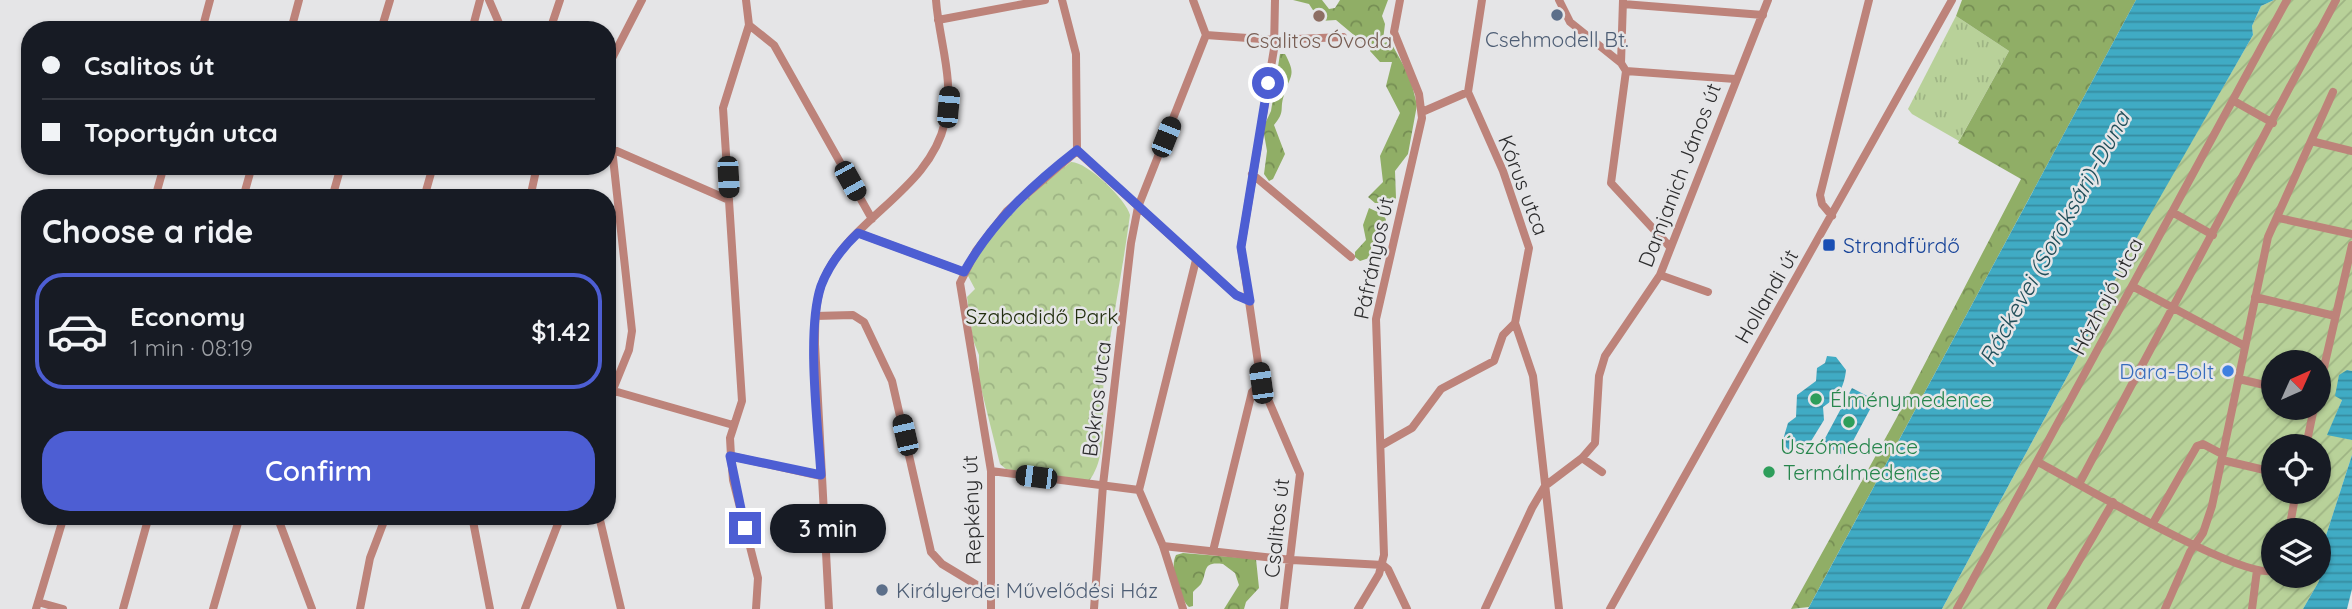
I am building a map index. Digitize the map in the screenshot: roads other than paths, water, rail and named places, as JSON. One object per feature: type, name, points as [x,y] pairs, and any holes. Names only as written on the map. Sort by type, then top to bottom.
[{"type":"street","points":[[204,21],[210,0]]},
{"type":"street","points":[[293,21],[299,0]]},
{"type":"street","points":[[384,21],[390,0]]},
{"type":"street","points":[[474,21],[480,0]]},
{"type":"street","points":[[489,0],[498,21]]},
{"type":"street","points":[[553,21],[560,0]]},
{"type":"street","points":[[616,50],[642,0]]},
{"type":"street","points":[[746,0],[749,25],[724,104],[742,401],[740,415],[733,425],[730,456],[733,480],[758,578],[756,609]]},
{"type":"street","points":[[829,609],[815,316],[826,275],[858,233],[927,162],[945,125],[950,87],[936,0]]},
{"type":"street","points":[[938,20],[1045,0]]},
{"type":"street","points":[[1062,0],[1076,54],[1077,150],[1236,295],[1250,301]]},
{"type":"street","points":[[1193,0],[1206,35],[1274,40],[1343,37]]},
{"type":"street","name":"Csalitos út","points":[[1275,0],[1274,40],[1241,247],[1261,383],[1300,474],[1292,560],[1284,609]]},
{"type":"street","name":"Páfrányos út","points":[[1358,609],[1382,565],[1382,445],[1376,318],[1422,112],[1419,94],[1394,32],[1400,0]]},
{"type":"street","points":[[1422,112],[1468,92],[1482,0]]},
{"type":"street","points":[[1559,0],[1570,22],[1624,67],[1735,79]]},
{"type":"street","name":"Damjanich János út","points":[[1583,458],[1595,443],[1599,376],[1605,356],[1660,275],[1768,0]]},
{"type":"street","points":[[1832,216],[1822,204],[1820,195],[1869,0]]},
{"type":"street","name":"Hollandi út","points":[[1610,609],[1952,0]]},
{"type":"street","name":"Házhajó utca","points":[[1958,609],[2287,0]]},
{"type":"street","points":[[2079,484],[2336,0]]},
{"type":"street","points":[[1671,247],[1611,183],[1624,67],[1623,2],[1763,15]]},
{"type":"street","points":[[749,25],[774,45],[872,219]]},
{"type":"street","name":"Bokros utca","points":[[1094,609],[1103,485],[1131,243],[1138,207],[1206,35]]},
{"type":"street","name":"Kórus utca","points":[[1382,445],[1412,428],[1441,389],[1494,361],[1503,335],[1515,323],[1530,248],[1503,171],[1468,92]]},
{"type":"street","points":[[2165,609],[2194,545],[2203,533],[2212,506],[2239,379],[2243,345],[2268,237],[2279,218],[2333,92]]},
{"type":"street","points":[[2234,101],[2273,123]]},
{"type":"street","points":[[2311,141],[2352,151]]},
{"type":"street","name":"Repkény út","points":[[991,609],[991,471],[960,294],[964,272],[1007,211],[1077,150]]},
{"type":"street","points":[[616,151],[729,200]]},
{"type":"street","points":[[1252,174],[1351,257]]},
{"type":"street","points":[[615,175],[632,331],[629,350],[616,377]]},
{"type":"street","points":[[2172,212],[2213,235]]},
{"type":"street","points":[[2279,218],[2352,234]]},
{"type":"street","points":[[858,233],[964,272]]},
{"type":"street","points":[[2328,350],[2352,245]]},
{"type":"street","points":[[1183,609],[1163,546],[1139,490],[1196,260]]},
{"type":"street","points":[[1660,275],[1708,292]]},
{"type":"street","points":[[2132,286],[2243,345]]},
{"type":"street","points":[[2255,297],[2335,316]]},
{"type":"street","points":[[815,316],[853,315],[864,322],[892,381],[931,552],[942,564],[990,593]]},
{"type":"street","points":[[1515,323],[1533,376],[1559,609]]},
{"type":"street","points":[[2239,379],[2261,384]]},
{"type":"street","points":[[1213,551],[1252,392],[1261,383]]},
{"type":"street","points":[[616,391],[733,425]]},
{"type":"street","points":[[2153,523],[2197,446],[2203,444],[2221,457],[2261,469]]},
{"type":"street","points":[[730,456],[821,475]]},
{"type":"street","points":[[1485,609],[1545,486],[1583,458],[1602,472]]},
{"type":"street","points":[[2038,462],[2180,540],[2261,570]]},
{"type":"street","points":[[991,471],[1139,490]]},
{"type":"street","points":[[2051,609],[2113,502]]},
{"type":"street","points":[[61,525],[37,606],[63,609]]},
{"type":"street","points":[[123,609],[146,525]]},
{"type":"street","points":[[213,609],[237,525]]},
{"type":"street","points":[[280,525],[312,609]]},
{"type":"street","points":[[359,609],[369,558],[382,525]]},
{"type":"street","points":[[474,525],[490,609]]},
{"type":"street","points":[[525,609],[558,525]]},
{"type":"street","points":[[601,525],[621,609]]},
{"type":"street","points":[[1163,546],[1292,560],[1382,565],[1388,569],[1407,609]]},
{"type":"street","points":[[2252,609],[2257,570]]},
{"type":"water","name":"Ráckevei (Soroksári)-Duna","points":[[2136,0],[2274,0],[2261,6],[2252,26],[2253,35],[2127,255],[2074,364],[1942,609],[1808,609]]},
{"type":"water","name":"Élménymedence","points":[[1827,356],[1836,357],[1846,370],[1842,388],[1823,407],[1824,420],[1808,446],[1789,450],[1782,443],[1788,423],[1796,417],[1797,395],[1816,381],[1817,368],[1825,363]]},
{"type":"water","points":[[2347,370],[2352,371],[2352,440],[2327,434],[2342,400],[2335,396],[2339,375]]},
{"type":"water","name":"Úszómedence","points":[[1852,388],[1875,400],[1845,456],[1822,444]]},
{"type":"water","points":[[2352,455],[2352,589],[2347,609],[2303,609],[2315,588],[2331,588],[2331,520]]},
{"type":"place","name":"Csehmodell Bt.","points":[[1557,15]]},
{"type":"place","name":"Csalitos Óvoda","points":[[1319,16]]},
{"type":"place","name":"Strandfürdő","points":[[1829,245]]},
{"type":"place","name":"Dara-Bolt","points":[[2228,371]]},
{"type":"place","name":"Élménymedence","points":[[1816,399]]},
{"type":"place","name":"Úszómedence","points":[[1849,422]]},
{"type":"place","name":"Termálmedence","points":[[1769,472]]},
{"type":"place","name":"Királyerdei Művelődési Ház","points":[[882,590]]},
{"type":"park label","name":"Szabadidő Park","points":[[1042,316]]}]
